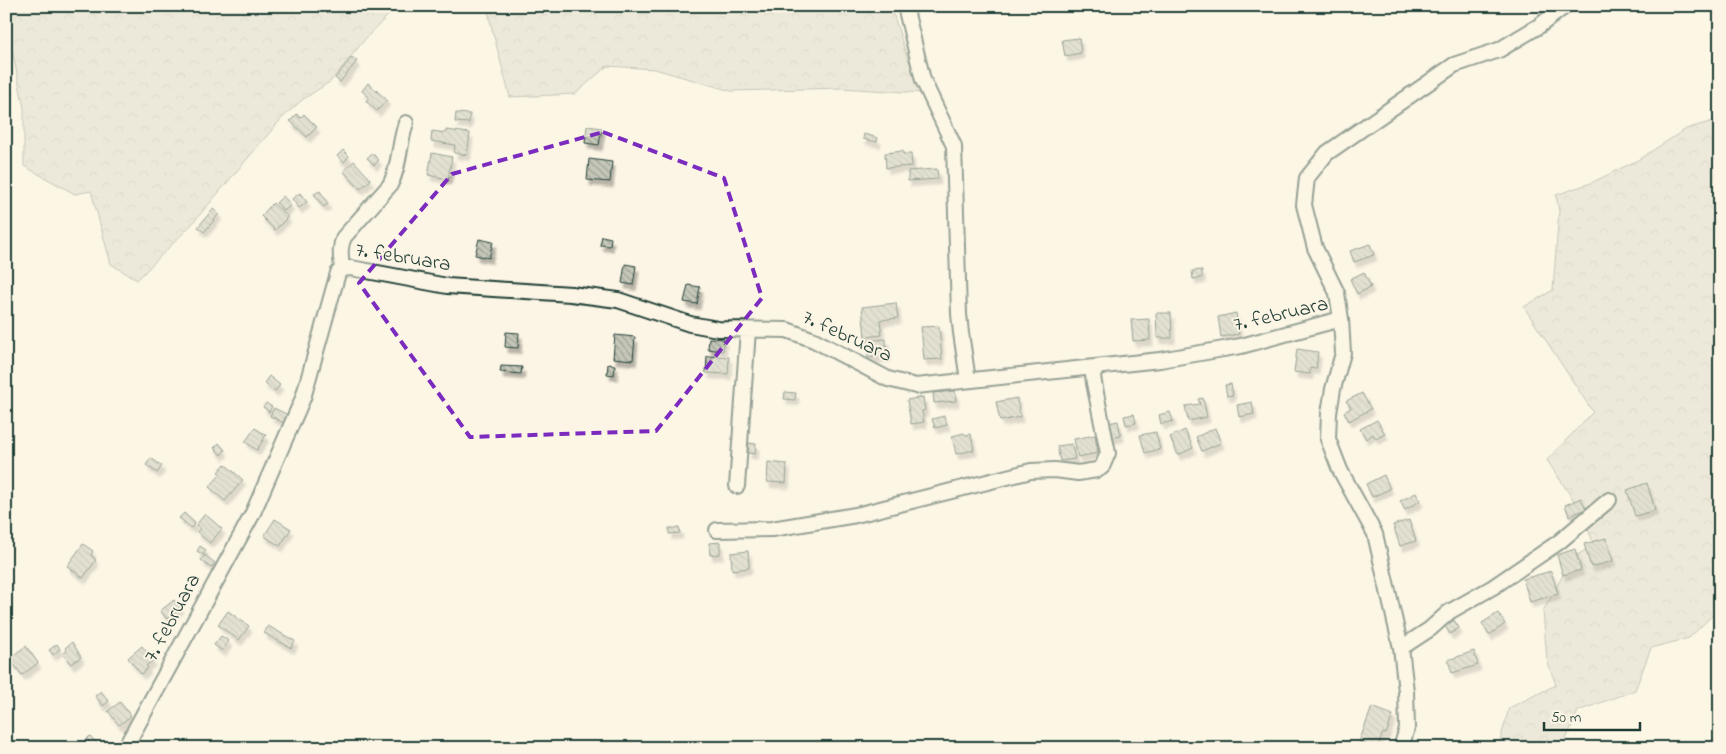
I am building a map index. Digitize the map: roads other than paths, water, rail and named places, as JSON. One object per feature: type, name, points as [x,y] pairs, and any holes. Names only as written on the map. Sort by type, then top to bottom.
[{"type":"street","points":[[905,6],[923,80],[954,146],[960,333],[968,380]]},
{"type":"street","points":[[1341,320],[1338,293],[1315,248],[1304,205],[1307,178],[1327,153],[1454,65],[1499,50],[1539,26],[1565,6]]},
{"type":"street","points":[[342,269],[340,248],[342,242],[390,185],[395,175],[406,123]]},
{"type":"street","name":"7. februara","points":[[125,748],[252,515],[302,398],[338,273],[342,269],[351,268],[447,286],[571,294],[618,300],[690,324],[718,329],[787,330],[802,335],[888,379],[916,386],[1042,371],[1160,360],[1241,346],[1341,320],[1344,354],[1328,413],[1328,439],[1340,470],[1375,534],[1401,648],[1406,691],[1407,728],[1401,748]]},
{"type":"street","points":[[737,486],[748,330]]},
{"type":"street","points":[[717,530],[772,528],[856,515],[1031,471],[1055,470],[1078,473],[1097,470],[1102,467],[1108,453],[1094,383],[1093,375],[1096,367]]},
{"type":"street","points":[[1401,648],[1430,629],[1449,612],[1493,587],[1560,542],[1609,500]]}]
